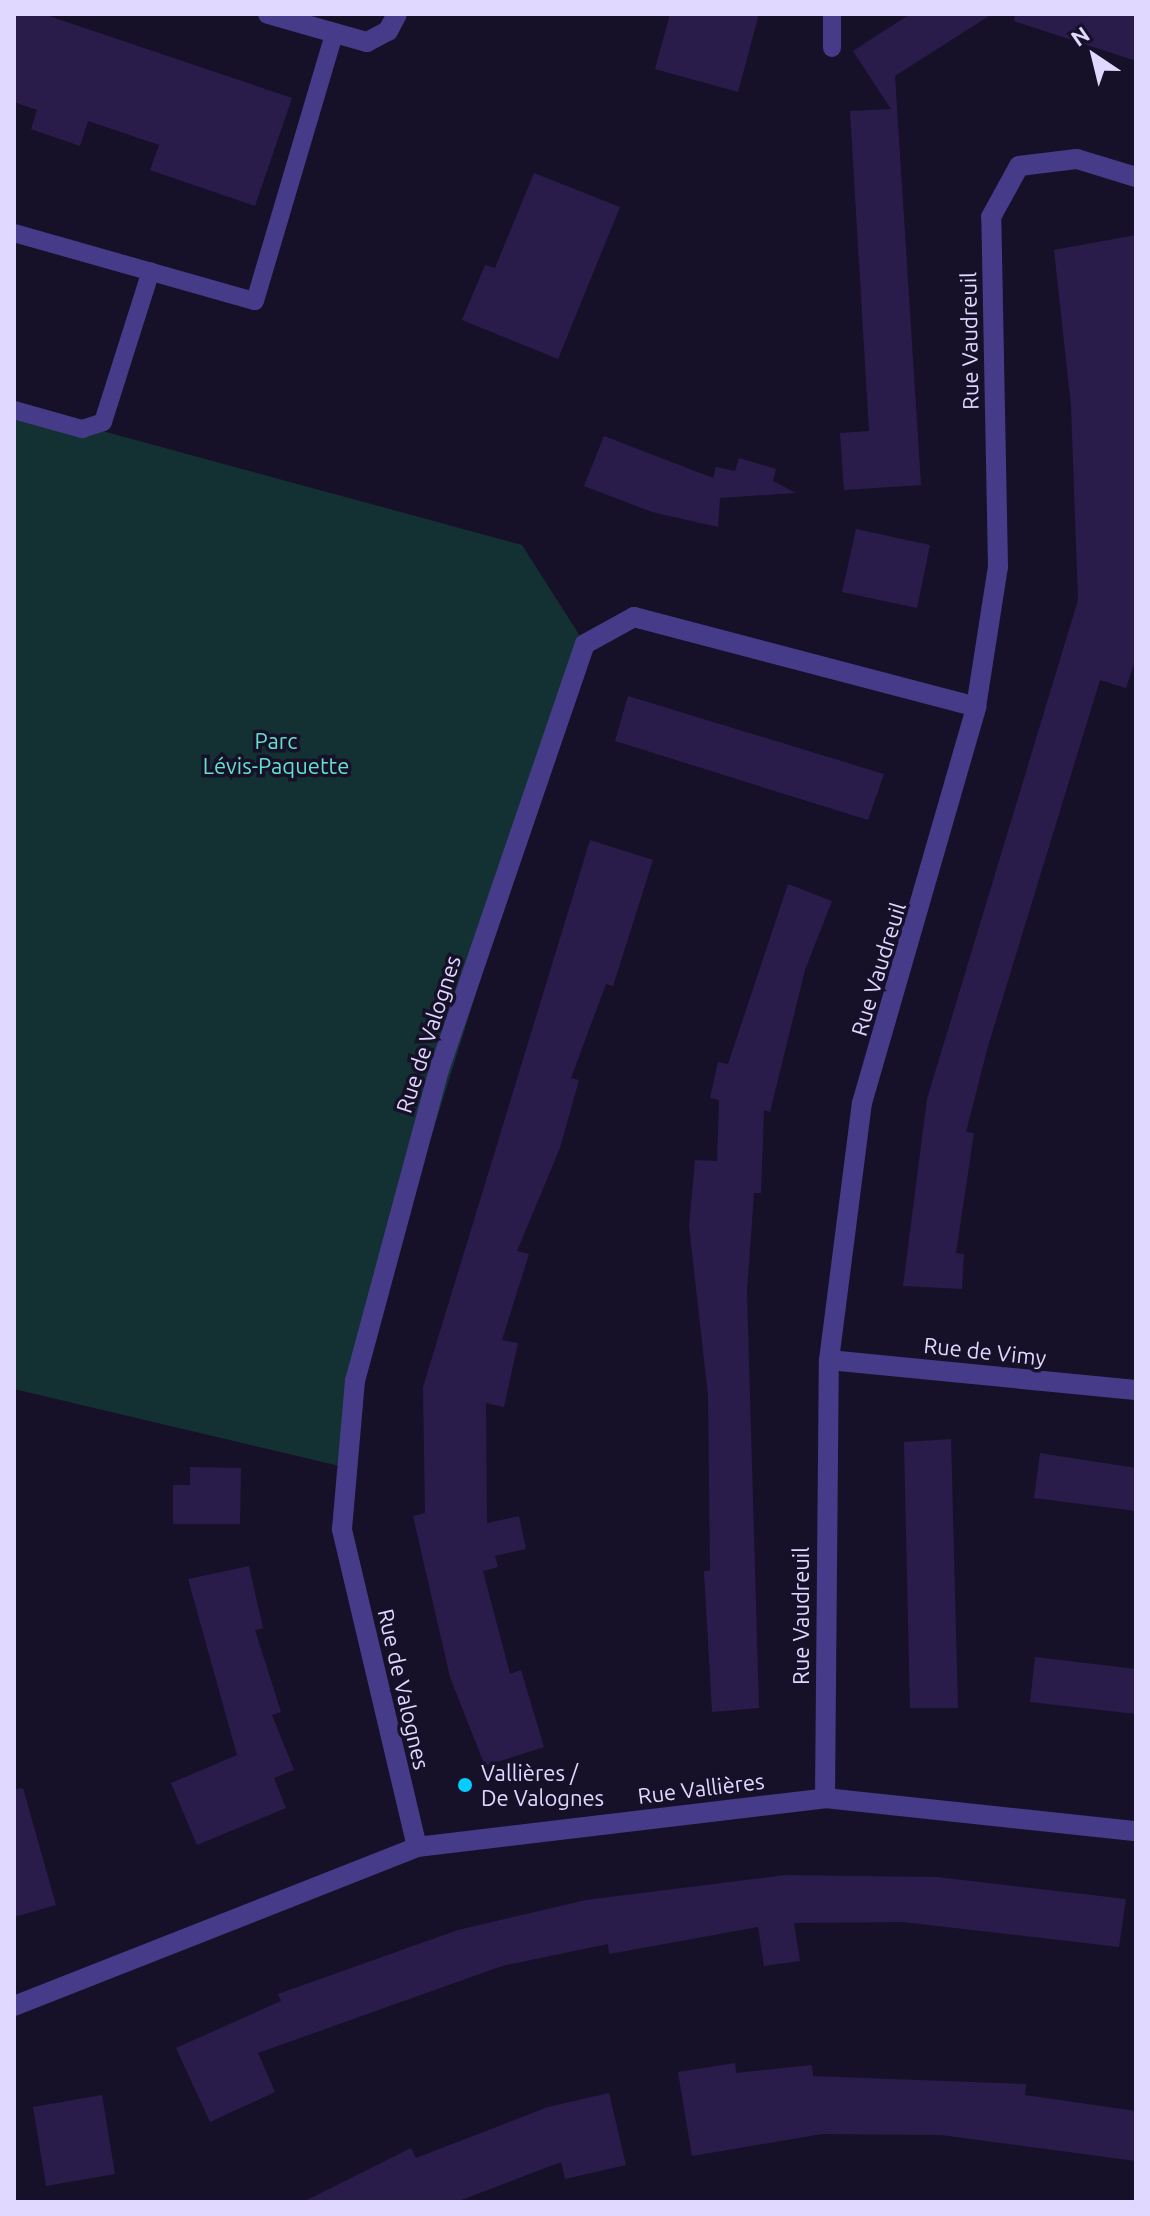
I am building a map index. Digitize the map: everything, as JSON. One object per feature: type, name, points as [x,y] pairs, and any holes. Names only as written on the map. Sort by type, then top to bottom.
[{"type":"street","points":[[268,14],[334,35],[379,39],[397,14]]},
{"type":"street","name":"Rue Vaudreuil","points":[[825,1798],[829,1360],[862,1103],[976,707],[998,567],[991,217],[1019,166],[1077,159],[1136,177]]},
{"type":"street","name":"Rue de Valognes","points":[[417,1847],[342,1529],[355,1381],[439,1070],[585,644],[634,617],[976,707]]},
{"type":"street","name":"Rue de Vimy","points":[[829,1360],[1136,1390]]},
{"type":"street","name":"Rue Vallières","points":[[14,2006],[417,1847],[825,1798],[1136,1831]]},
{"type":"lane","points":[[832,14],[832,48]]},
{"type":"lane","points":[[14,233],[255,301],[334,35]]},
{"type":"lane","points":[[14,410],[82,429],[103,422],[151,271]]},
{"type":"green space","name":"Parc Lévis-Paquette","points":[[14,407],[522,545],[585,644],[355,1381],[348,1468],[14,1389]]},
{"type":"building","points":[[14,14],[43,14],[292,98],[255,206],[150,170],[159,145],[88,121],[80,146],[31,129],[37,110],[14,102]]},
{"type":"building","points":[[670,14],[759,14],[738,92],[655,69]]},
{"type":"building","points":[[910,14],[992,14],[895,76],[921,485],[844,490],[840,433],[869,431],[850,111],[891,109],[853,51]]},
{"type":"building","points":[[1015,14],[1136,14],[1136,61],[1014,21]]},
{"type":"building","points":[[534,173],[620,207],[558,359],[462,320],[485,265],[495,268]]},
{"type":"building","points":[[1136,235],[1136,658],[1126,688],[1100,680],[988,1046],[966,1132],[974,1133],[956,1253],[964,1254],[962,1289],[903,1286],[927,1099],[1078,600],[1071,406],[1054,250]]},
{"type":"building","points":[[604,436],[713,478],[716,467],[735,471],[739,458],[776,469],[773,481],[796,493],[720,498],[718,527],[652,512],[584,486]]},
{"type":"building","points":[[856,529],[930,545],[917,608],[842,592]]},
{"type":"building","points":[[628,696],[884,774],[868,820],[615,741]]},
{"type":"building","points":[[590,840],[653,860],[613,986],[606,984],[571,1078],[579,1080],[560,1148],[517,1251],[529,1254],[502,1340],[518,1343],[504,1407],[486,1403],[487,1523],[519,1516],[526,1549],[495,1556],[498,1567],[483,1571],[510,1674],[521,1670],[544,1747],[485,1766],[450,1677],[413,1516],[425,1513],[423,1387]]},
{"type":"building","points":[[788,884],[832,901],[805,970],[770,1112],[764,1110],[761,1193],[754,1193],[747,1292],[759,1708],[712,1712],[704,1571],[710,1571],[708,1395],[689,1226],[695,1160],[717,1161],[719,1100],[710,1098],[718,1062],[728,1064]]},
{"type":"building","points":[[951,1439],[958,1708],[910,1708],[904,1442]]},
{"type":"building","points":[[1040,1453],[1136,1468],[1136,1511],[1034,1498]]},
{"type":"building","points":[[190,1467],[241,1468],[240,1524],[173,1524],[173,1485],[190,1485]]},
{"type":"building","points":[[249,1566],[263,1628],[255,1630],[281,1712],[272,1715],[294,1770],[274,1778],[286,1808],[197,1845],[171,1783],[237,1755],[188,1579]]},
{"type":"building","points":[[1035,1657],[1136,1669],[1136,1714],[1030,1702]]},
{"type":"building","points":[[23,1788],[56,1905],[14,1917],[14,1789]]},
{"type":"building","points":[[785,1875],[937,1877],[1126,1899],[1119,1947],[903,1922],[794,1923],[800,1961],[764,1966],[758,1927],[609,1954],[608,1944],[502,1966],[258,2053],[275,2092],[210,2122],[176,2048],[281,2001],[278,1994],[458,1930],[586,1900]]},
{"type":"building","points":[[735,2063],[736,2073],[812,2065],[813,2076],[1026,2084],[1025,2095],[1136,2111],[1136,2161],[941,2135],[822,2134],[692,2156],[678,2072]]},
{"type":"building","points":[[609,2093],[626,2165],[565,2179],[561,2162],[456,2202],[303,2202],[411,2148],[416,2158],[548,2107]]},
{"type":"building","points":[[102,2095],[115,2174],[46,2186],[33,2107]]},
{"type":"place","name":"Vallières / De Valognes","points":[[465,1785]]}]
